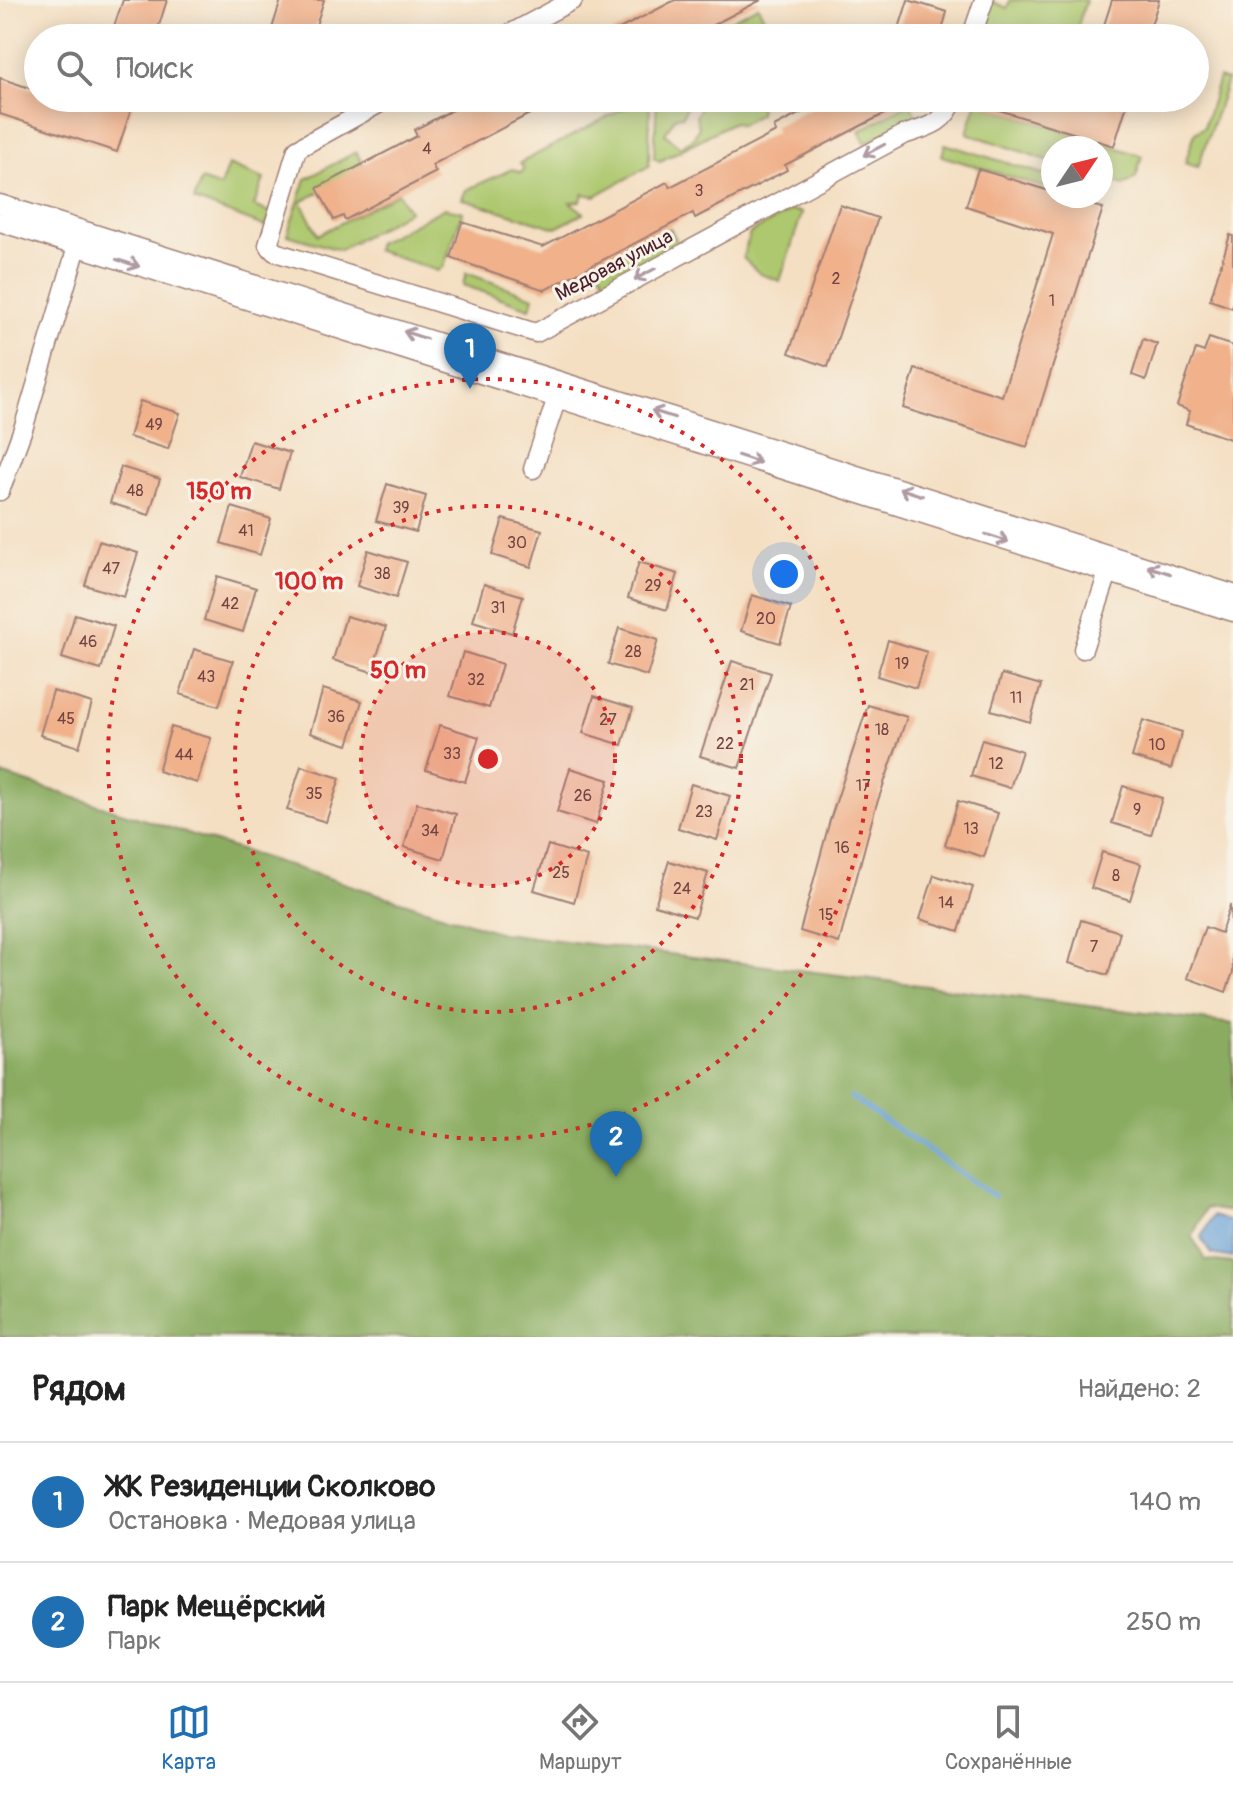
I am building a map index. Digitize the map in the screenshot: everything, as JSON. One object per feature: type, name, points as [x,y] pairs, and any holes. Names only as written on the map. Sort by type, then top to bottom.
[{"type":"street","points":[[528,24],[573,0]]},
{"type":"street","points":[[976,24],[984,0]]},
{"type":"street","name":"Медовая улица","points":[[364,112],[297,149],[268,245],[275,252],[536,333],[903,135],[944,118],[947,112]]},
{"type":"street","points":[[0,204],[1233,594]]},
{"type":"street","points":[[0,222],[1233,612]]},
{"type":"street","points":[[0,491],[24,426],[77,247]]},
{"type":"street","points":[[533,469],[557,398]]},
{"type":"street","points":[[1083,649],[1108,573]]},
{"type":"green space","points":[[988,0],[1007,8],[1010,0],[1086,0],[1078,24],[988,24],[979,13]]},
{"type":"green space","points":[[758,6],[767,24],[723,24]]},
{"type":"green space","points":[[1219,78],[1227,81],[1198,167],[1185,163],[1195,133],[1204,127]]},
{"type":"green space","points":[[617,112],[650,112],[649,166],[595,196],[583,194],[581,201],[570,202],[584,213],[556,228],[462,199],[466,190],[512,169],[521,173],[524,169],[520,163]]},
{"type":"green space","points":[[656,112],[684,112],[683,116],[675,117],[665,134],[680,147],[694,138],[699,127],[696,116],[698,112],[759,112],[740,125],[733,122],[660,161],[654,158]]},
{"type":"green space","points":[[894,112],[915,112],[917,116],[865,143],[859,131]]},
{"type":"green space","points":[[974,112],[1006,112],[1080,136],[1041,136],[1041,158],[967,133]]},
{"type":"green space","points":[[945,144],[1041,173],[1041,186],[942,156]]},
{"type":"green space","points":[[1113,147],[1142,156],[1136,177],[1124,185],[1113,182]]},
{"type":"green space","points":[[356,152],[365,168],[301,202],[318,235],[398,193],[409,211],[340,250],[287,235],[306,179]]},
{"type":"green space","points":[[228,165],[264,179],[254,206],[271,213],[266,227],[194,200],[201,180],[220,187]]},
{"type":"green space","points":[[445,208],[463,212],[444,266],[438,271],[375,250],[377,243]]},
{"type":"green space","points":[[792,210],[802,213],[780,281],[760,274],[743,258],[750,233]]},
{"type":"green space","points":[[670,228],[679,245],[607,284],[598,267]]},
{"type":"green space","points":[[466,273],[534,297],[530,308],[463,285]]},
{"type":"green space","points":[[1,774],[501,933],[1233,1024],[1233,1212],[1206,1208],[1192,1237],[1206,1260],[1233,1263],[1233,1337],[0,1337]]},
{"type":"water","points":[[1213,1216],[1233,1222],[1233,1258],[1212,1254],[1201,1238]]},
{"type":"building","points":[[123,0],[167,0],[159,24],[115,24]]},
{"type":"building","points":[[281,0],[324,0],[316,24],[273,24]]},
{"type":"building","points":[[675,0],[761,0],[715,24],[629,24]]},
{"type":"building","points":[[908,0],[947,12],[944,24],[900,24]]},
{"type":"building","points":[[1112,0],[1159,0],[1151,24],[1104,24]]},
{"type":"building","points":[[0,78],[24,86],[24,112],[130,112],[117,152],[0,114]]},
{"type":"building","points":[[448,112],[533,112],[432,165],[436,172],[345,220],[343,216],[334,220],[317,188],[417,136],[414,130]]},
{"type":"building","points":[[802,112],[888,112],[785,165],[787,170],[695,218],[693,213],[545,290],[451,258],[462,222],[543,247],[667,182],[670,187],[776,132],[774,127]]},
{"type":"building","points":[[1005,112],[1125,112],[1114,146],[1113,136],[1082,136]]},
{"type":"building","points":[[978,169],[1041,188],[1041,208],[1103,208],[1027,447],[903,408],[915,369],[1002,396],[1053,234],[966,206]]},
{"type":"building","points":[[840,205],[878,218],[828,367],[789,353]]},
{"type":"building","points":[[1230,235],[1233,236],[1233,308],[1210,300]]},
{"type":"building","points":[[1209,338],[1233,346],[1233,440],[1186,424],[1190,411],[1177,406],[1196,349],[1204,352]]},
{"type":"building","points":[[1143,339],[1157,344],[1146,380],[1132,375]]},
{"type":"building","points":[[140,401],[180,413],[168,449],[129,437]]},
{"type":"building","points":[[251,441],[290,453],[279,489],[240,477]]},
{"type":"building","points":[[121,467],[160,479],[149,515],[110,503]]},
{"type":"building","points":[[387,484],[426,496],[416,532],[376,521]]},
{"type":"building","points":[[232,507],[271,519],[260,555],[221,543]]},
{"type":"building","points":[[503,519],[542,530],[531,567],[492,555]]},
{"type":"building","points":[[99,541],[138,553],[124,597],[85,585]]},
{"type":"building","points":[[368,550],[407,562],[396,598],[357,586]]},
{"type":"building","points":[[639,562],[678,574],[667,610],[628,598]]},
{"type":"building","points":[[217,576],[256,588],[243,632],[204,620]]},
{"type":"building","points":[[484,584],[523,596],[512,633],[473,621]]},
{"type":"building","points":[[752,595],[791,607],[780,643],[741,631]]},
{"type":"building","points":[[75,614],[114,626],[101,670],[62,658]]},
{"type":"building","points":[[346,616],[386,627],[372,672],[333,660]]},
{"type":"building","points":[[619,628],[658,640],[647,676],[608,664]]},
{"type":"building","points":[[888,640],[927,652],[916,688],[877,676]]},
{"type":"building","points":[[194,649],[233,661],[219,706],[180,694]]},
{"type":"building","points":[[463,652],[502,664],[489,708],[450,696]]},
{"type":"building","points":[[732,661],[771,673],[739,768],[700,756]]},
{"type":"building","points":[[1002,674],[1041,685],[1030,722],[991,710]]},
{"type":"building","points":[[323,689],[362,701],[348,745],[310,733]]},
{"type":"building","points":[[53,691],[92,703],[79,747],[40,735]]},
{"type":"building","points":[[594,696],[633,708],[622,745],[583,733]]},
{"type":"building","points":[[868,705],[907,717],[875,809],[839,943],[800,931],[830,820]]},
{"type":"building","points":[[1143,720],[1182,732],[1171,769],[1132,757]]},
{"type":"building","points":[[440,725],[479,737],[465,782],[426,770]]},
{"type":"building","points":[[171,727],[211,738],[197,783],[158,771]]},
{"type":"building","points":[[982,739],[1022,751],[1010,788],[971,776]]},
{"type":"building","points":[[301,766],[340,778],[326,822],[287,810]]},
{"type":"building","points":[[570,768],[609,780],[596,824],[557,812]]},
{"type":"building","points":[[691,784],[730,796],[717,840],[678,828]]},
{"type":"building","points":[[1123,786],[1162,798],[1151,835],[1112,823]]},
{"type":"building","points":[[958,801],[998,813],[984,857],[945,845]]},
{"type":"building","points":[[417,803],[456,814],[443,859],[404,847]]},
{"type":"building","points":[[548,845],[587,857],[574,902],[534,890]]},
{"type":"building","points":[[1102,852],[1141,864],[1130,900],[1091,888]]},
{"type":"building","points":[[669,861],[708,873],[695,917],[655,905]]},
{"type":"building","points":[[934,875],[973,887],[959,931],[920,919]]},
{"type":"building","points":[[1230,905],[1233,972],[1226,992],[1187,978],[1205,927],[1221,933]]},
{"type":"building","points":[[1081,920],[1120,932],[1108,975],[1069,963]]},
{"type":"waterway","points":[[851,1097],[994,1196]]},
{"type":"place","name":"ЖК Резиденции Сколково","points":[[470,389]]},
{"type":"place","name":"Парк Мещёрский","points":[[616,1177]]}]
